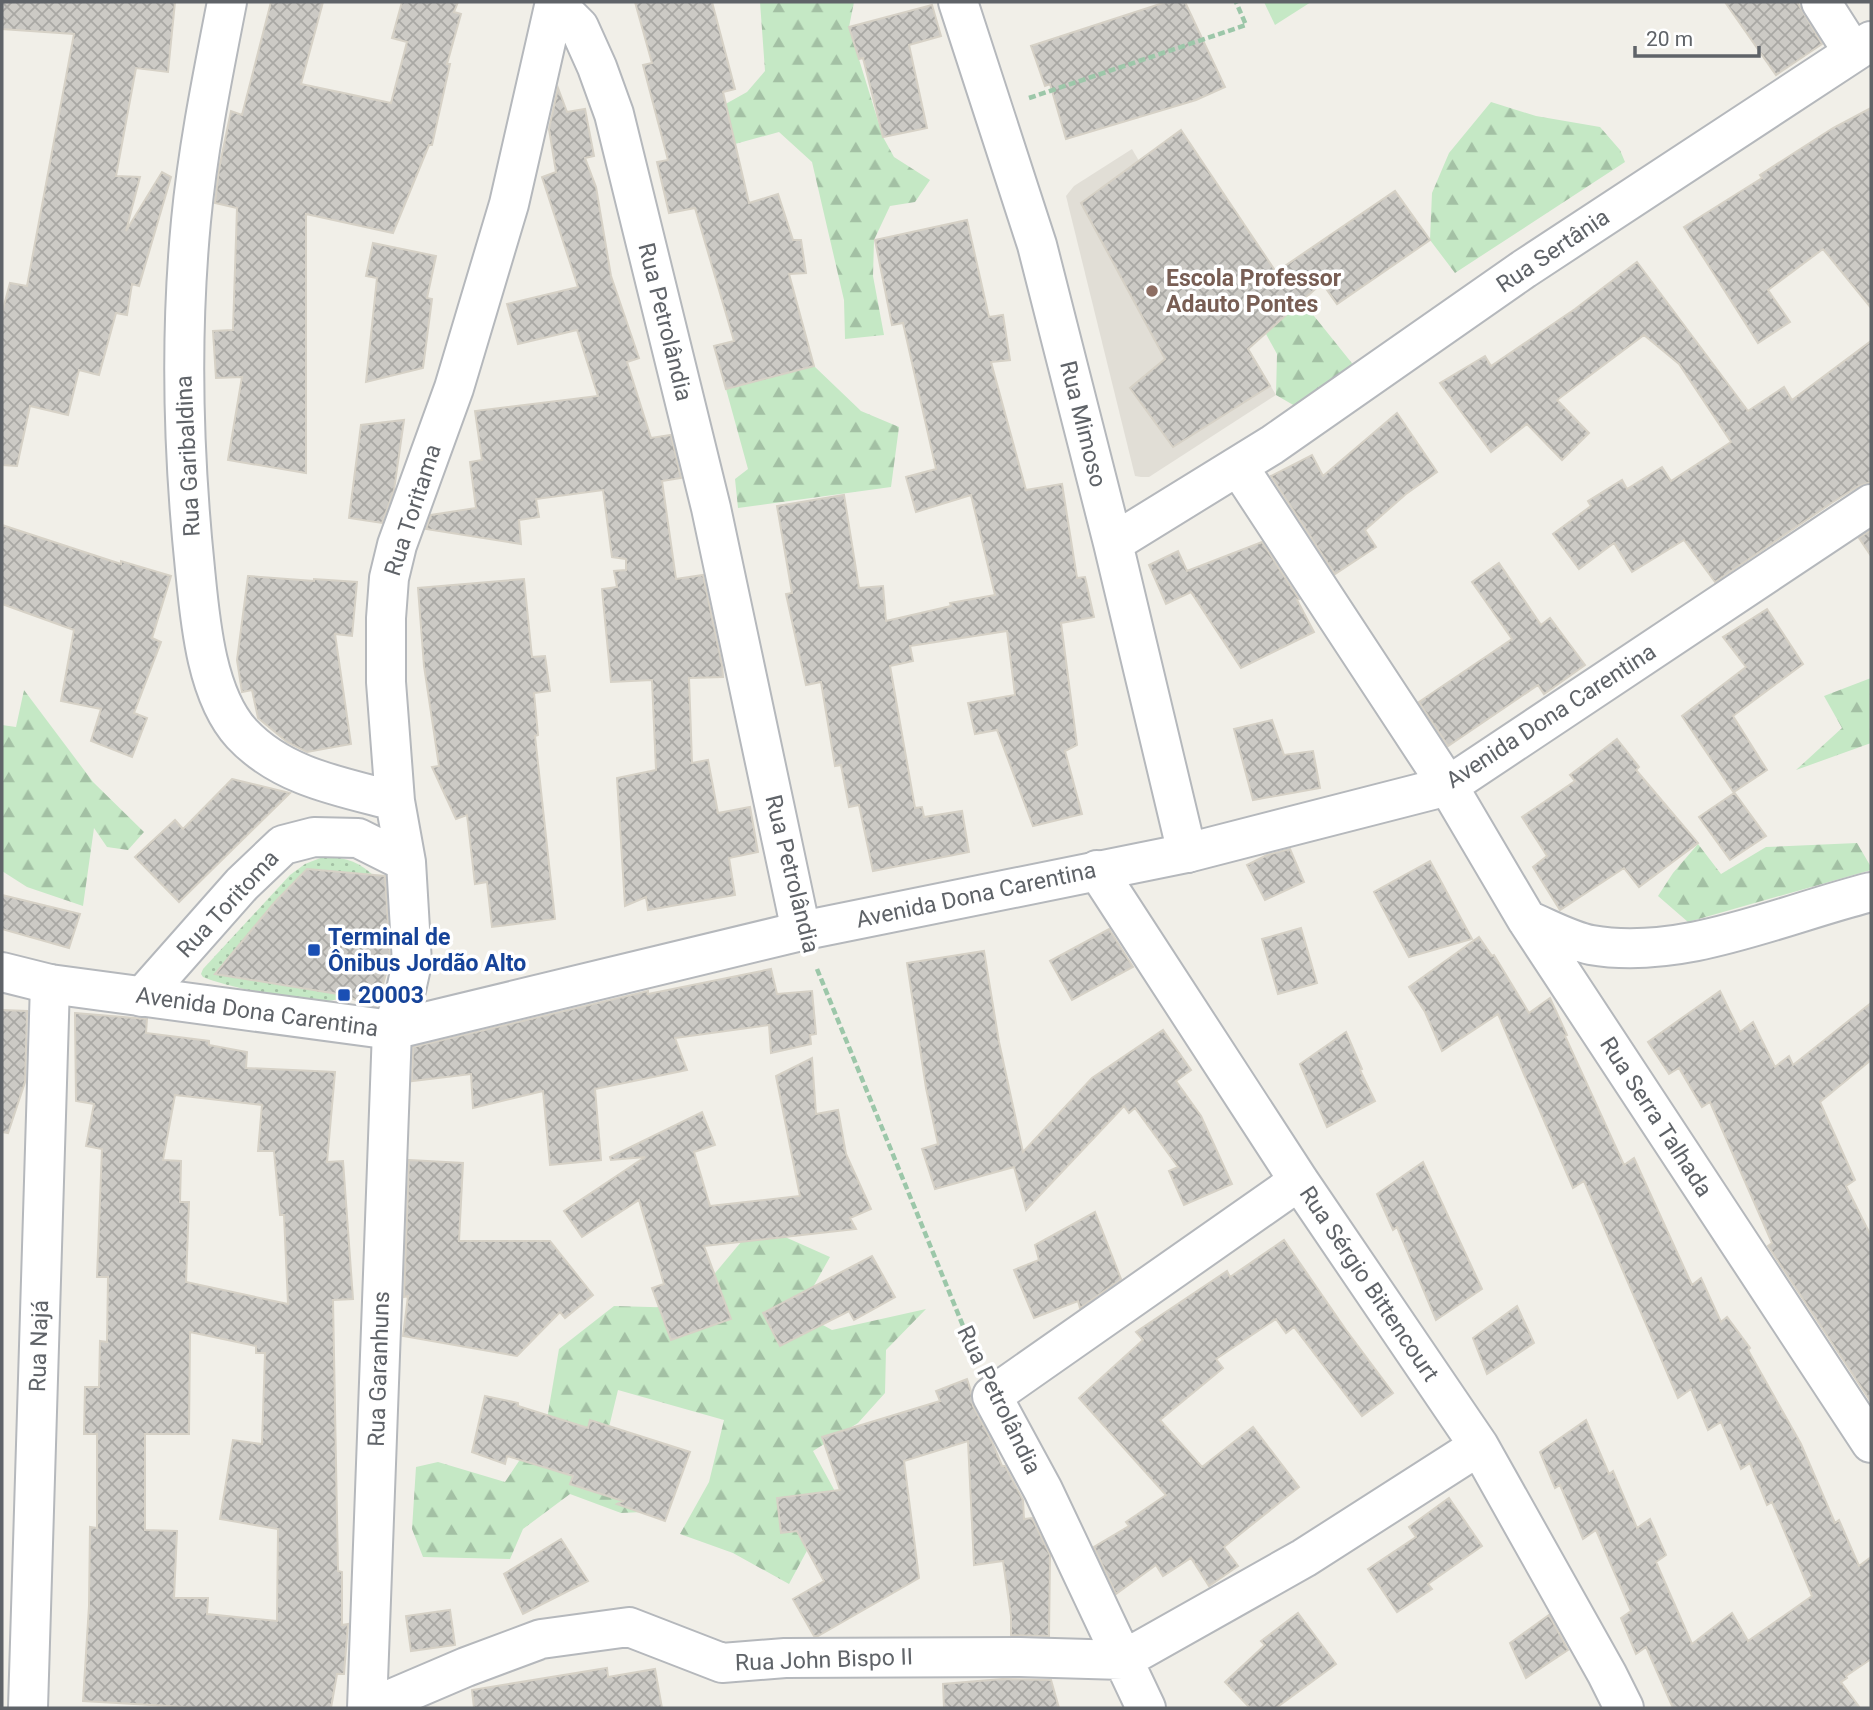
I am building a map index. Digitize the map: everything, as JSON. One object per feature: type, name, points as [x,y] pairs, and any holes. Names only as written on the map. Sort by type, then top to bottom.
[{"type":"street","name":"Rua Garibaldina","points":[[227,2],[205,118],[191,221],[183,359],[186,483],[199,612],[215,686],[242,734],[299,774],[395,801]]},
{"type":"street","name":"Rua Toritama","points":[[392,1030],[412,963],[406,862],[395,801],[386,682],[389,578],[397,545],[454,388],[509,204],[555,2]]},
{"type":"street","name":"Rua Petrolândia","points":[[555,2],[579,27],[614,114],[711,508],[802,930]]},
{"type":"street","name":"Rua Mimoso","points":[[958,2],[1037,245],[1113,543],[1186,853]]},
{"type":"street","points":[[1821,2],[1862,47]]},
{"type":"street","name":"Rua Sertânia","points":[[1113,543],[1238,467],[1524,269],[1862,47]]},
{"type":"street","points":[[1238,467],[1448,786]]},
{"type":"street","name":"Avenida Dona Carentina","points":[[2,972],[50,984],[392,1030],[802,930],[1186,853],[1448,786],[1871,504]]},
{"type":"street","name":"Rua Serra Talhada","points":[[1448,786],[1527,920],[1871,1443]]},
{"type":"street","name":"Rua Toritoma","points":[[142,997],[243,884],[283,845],[314,837],[358,838],[406,862]]},
{"type":"street","name":"Rua Sérgio Bittencourt","points":[[1097,870],[1299,1181],[1479,1446],[1624,1708]]},
{"type":"street","points":[[1527,920],[1590,945],[1657,948],[1756,927],[1827,903],[1871,892]]},
{"type":"street","name":"Rua Najá","points":[[28,1708],[50,984]]},
{"type":"street","name":"Rua Garanhuns","points":[[367,1708],[392,1030]]},
{"type":"street","points":[[992,1396],[1299,1181]]},
{"type":"street","name":"Rua Petrolândia","points":[[992,1396],[1043,1490],[1146,1708]]},
{"type":"street","points":[[1123,1660],[1304,1558],[1479,1446]]},
{"type":"street","name":"Rua John Bispo II","points":[[381,1708],[384,1702],[395,1697],[541,1639],[629,1627],[722,1663],[785,1658],[1020,1657],[1123,1660]]},
{"type":"path","points":[[992,111],[1246,25],[1236,2]]},
{"type":"path","name":"Rua Petrolândia","points":[[802,930],[992,1396]]},
{"type":"shaded area","name":"Escola Professor Adauto Pontes","points":[[1132,149],[1276,395],[1149,477],[1135,476],[1066,196],[1074,186]]},
{"type":"green space","points":[[760,2],[854,2],[849,27],[883,137],[894,157],[930,180],[915,202],[890,206],[874,240],[873,276],[884,335],[845,339],[844,300],[812,162],[779,132],[735,144],[722,106],[747,92],[765,71]]},
{"type":"green space","points":[[1264,2],[1311,2],[1275,25]]},
{"type":"green space","points":[[1491,102],[1536,116],[1600,127],[1620,150],[1625,162],[1455,273],[1430,240],[1432,193],[1449,153]]},
{"type":"green space","points":[[1302,301],[1355,367],[1295,406],[1276,395],[1277,354],[1266,334]]},
{"type":"green space","points":[[814,366],[861,411],[899,427],[891,487],[738,508],[735,479],[748,469],[726,389]]},
{"type":"green space","points":[[1871,678],[1871,743],[1796,770],[1842,728],[1824,696]]},
{"type":"green space","points":[[24,690],[93,782],[144,832],[128,850],[107,847],[94,828],[83,906],[27,887],[2,871],[2,725],[16,727]]},
{"type":"green space","points":[[1857,843],[1871,870],[1688,922],[1658,896],[1673,873],[1698,844],[1721,874],[1766,847]]},
{"type":"green space","name":"Terminal de Ônibus Jordão Alto","points":[[323,857],[351,861],[364,867],[375,877],[354,991],[335,1000],[302,1000],[265,994],[203,977],[203,969],[290,875],[305,864]]},
{"type":"green space","points":[[756,1224],[830,1257],[799,1312],[832,1330],[926,1309],[886,1350],[885,1393],[858,1423],[813,1451],[843,1506],[817,1532],[789,1584],[733,1553],[680,1534],[709,1482],[724,1420],[618,1390],[601,1460],[664,1511],[621,1513],[570,1494],[523,1529],[510,1559],[423,1557],[412,1529],[416,1467],[438,1462],[505,1482],[547,1419],[559,1349],[614,1306],[686,1308]]},
{"type":"building","points":[[2,2],[175,2],[168,72],[136,68],[116,176],[140,177],[126,231],[162,172],[171,177],[139,286],[132,284],[127,315],[116,313],[99,375],[79,370],[68,415],[30,406],[17,466],[2,465],[2,313],[10,283],[27,286],[74,34],[2,29]]},
{"type":"building","points":[[271,2],[323,2],[301,84],[391,103],[407,42],[392,38],[402,2],[458,2],[454,12],[461,14],[447,64],[450,64],[432,145],[429,145],[393,233],[306,214],[306,473],[228,460],[242,377],[216,378],[213,331],[233,330],[237,208],[215,203],[219,169],[231,111],[242,115]]},
{"type":"building","points":[[635,2],[712,2],[735,89],[723,92],[749,203],[778,194],[793,240],[801,240],[806,273],[789,274],[814,366],[726,389],[714,346],[734,341],[695,208],[669,213],[657,162],[668,160],[643,65],[652,63]]},
{"type":"building","points":[[1166,2],[1185,2],[1225,87],[1196,100],[1066,139],[1050,84],[1045,86],[1031,46]]},
{"type":"building","points":[[1725,2],[1797,2],[1822,44],[1776,75]]},
{"type":"building","points":[[932,5],[941,36],[909,45],[927,128],[883,137],[863,58],[859,59],[849,27]]},
{"type":"building","points":[[558,88],[567,112],[585,109],[594,156],[585,158],[596,187],[611,276],[639,358],[627,362],[651,438],[671,435],[681,478],[662,481],[676,579],[703,575],[722,665],[723,677],[689,678],[692,763],[708,760],[718,813],[750,807],[758,852],[729,858],[735,895],[648,910],[646,897],[625,906],[617,778],[656,770],[652,680],[611,682],[602,589],[617,587],[614,571],[626,570],[626,559],[612,557],[603,490],[536,499],[539,517],[519,520],[521,544],[426,529],[431,515],[476,508],[470,462],[482,460],[475,411],[598,396],[577,330],[518,344],[507,304],[578,287],[542,177],[556,172],[549,129]]},
{"type":"building","points":[[1871,108],[1871,308],[1823,249],[1768,290],[1790,322],[1758,343],[1684,227],[1762,178],[1760,175],[1833,128]]},
{"type":"building","points":[[1181,130],[1276,272],[1395,191],[1430,240],[1337,304],[1322,283],[1248,349],[1270,386],[1173,447],[1130,388],[1165,359],[1081,203]]},
{"type":"building","points":[[967,220],[989,317],[1003,315],[1010,360],[991,362],[1026,490],[1062,484],[1077,578],[1085,577],[1094,617],[1061,623],[1077,745],[1065,751],[1082,814],[1033,826],[997,730],[975,734],[968,703],[1015,695],[1007,631],[910,646],[913,661],[890,666],[915,808],[922,807],[924,817],[962,811],[969,852],[873,871],[859,805],[849,807],[841,765],[835,766],[821,682],[806,685],[786,594],[792,593],[777,506],[844,495],[859,588],[883,586],[886,621],[951,606],[950,603],[995,595],[971,495],[916,512],[906,477],[936,469],[903,323],[892,325],[875,240]]},
{"type":"building","points":[[373,243],[436,256],[427,298],[432,299],[423,368],[366,382],[377,278],[366,276]]},
{"type":"building","points":[[1637,262],[1748,411],[1784,387],[1792,400],[1871,341],[1871,482],[1833,502],[1715,582],[1684,540],[1632,572],[1614,543],[1579,569],[1553,534],[1591,506],[1588,501],[1622,480],[1627,489],[1662,467],[1671,481],[1731,442],[1679,364],[1644,335],[1557,400],[1589,433],[1562,460],[1527,424],[1491,452],[1440,383],[1485,356],[1491,366],[1575,309]]},
{"type":"building","points":[[1397,413],[1437,472],[1406,494],[1365,530],[1376,547],[1335,574],[1271,476],[1312,455],[1323,476]]},
{"type":"building","points":[[404,420],[394,490],[382,523],[349,518],[361,425]]},
{"type":"building","points":[[2,525],[121,564],[121,561],[171,576],[152,638],[161,642],[134,713],[147,718],[132,757],[91,741],[101,709],[61,701],[74,630],[2,604]]},
{"type":"building","points":[[1871,530],[1871,556],[1859,538]]},
{"type":"building","points":[[1262,542],[1299,599],[1297,600],[1314,632],[1241,668],[1191,592],[1166,604],[1149,565],[1178,551],[1187,571]]},
{"type":"building","points":[[1499,563],[1541,625],[1550,618],[1585,665],[1544,694],[1538,685],[1448,746],[1419,702],[1512,639],[1472,582]]},
{"type":"building","points":[[248,576],[357,582],[352,636],[335,634],[351,744],[307,752],[287,742],[258,718],[252,690],[242,692],[237,660]]},
{"type":"building","points":[[524,579],[532,657],[545,656],[550,691],[534,693],[538,735],[535,736],[555,919],[492,927],[487,882],[475,884],[467,815],[456,819],[432,767],[439,766],[424,666],[418,588]]},
{"type":"building","points":[[1767,609],[1803,664],[1733,716],[1767,770],[1734,792],[1766,836],[1730,860],[1699,817],[1734,793],[1682,716],[1746,667],[1723,637]]},
{"type":"building","points":[[1272,720],[1284,755],[1313,751],[1320,788],[1253,800],[1234,729]]},
{"type":"building","points":[[1617,739],[1639,767],[1636,770],[1698,843],[1639,887],[1624,868],[1560,910],[1533,867],[1547,856],[1522,817],[1575,781],[1570,775]]},
{"type":"building","points":[[232,779],[290,793],[179,902],[135,857],[175,820],[183,829]]},
{"type":"building","points":[[1290,849],[1304,882],[1265,900],[1247,865],[1267,855]]},
{"type":"building","points":[[1430,861],[1472,939],[1409,957],[1374,892]]},
{"type":"building","name":"Terminal de Ônibus Jordão Alto","points":[[307,869],[385,876],[390,959],[377,1006],[344,995],[215,974],[274,903]]},
{"type":"building","points":[[2,895],[80,914],[69,948],[2,929]]},
{"type":"building","points":[[1301,928],[1317,983],[1278,994],[1262,939]]},
{"type":"building","points":[[1109,929],[1133,967],[1072,1000],[1050,961]]},
{"type":"building","points":[[1479,937],[1492,956],[1494,955],[1529,1013],[1550,998],[1624,1165],[1634,1158],[1692,1285],[1701,1278],[1721,1322],[1727,1317],[1750,1348],[1748,1350],[1801,1444],[1835,1523],[1839,1520],[1859,1566],[1871,1557],[1871,1659],[1841,1682],[1860,1708],[1673,1708],[1646,1647],[1636,1654],[1621,1618],[1631,1611],[1596,1530],[1583,1539],[1560,1485],[1555,1488],[1540,1452],[1586,1420],[1609,1474],[1613,1471],[1637,1528],[1650,1519],[1666,1555],[1656,1562],[1692,1644],[1732,1613],[1748,1641],[1812,1596],[1772,1502],[1767,1505],[1750,1463],[1741,1469],[1721,1422],[1708,1430],[1691,1389],[1678,1398],[1584,1181],[1573,1188],[1498,1014],[1442,1051],[1425,1012],[1409,987]]},
{"type":"building","points":[[984,951],[999,1042],[1023,1152],[1092,1078],[1163,1030],[1191,1070],[1176,1081],[1201,1116],[1232,1184],[1184,1205],[1169,1171],[1178,1167],[1135,1108],[1129,1113],[1124,1106],[1026,1210],[1014,1167],[935,1189],[922,1149],[938,1144],[926,1088],[907,963]]},
{"type":"building","points":[[771,969],[777,994],[812,991],[816,1034],[810,1035],[811,1044],[771,1053],[769,1025],[675,1038],[687,1070],[595,1089],[601,1160],[550,1165],[543,1091],[473,1108],[471,1074],[412,1081],[413,1047],[648,991],[648,994]]},
{"type":"building","points":[[1720,991],[1740,1032],[1753,1022],[1775,1067],[1789,1056],[1793,1065],[1871,1003],[1871,1060],[1820,1102],[1855,1180],[1846,1186],[1871,1236],[1871,1402],[1768,1246],[1772,1243],[1710,1102],[1702,1107],[1679,1068],[1669,1074],[1648,1042]]},
{"type":"building","points":[[2,1010],[27,1011],[25,1082],[8,1133],[2,1132]]},
{"type":"building","points":[[75,1013],[147,1019],[146,1033],[209,1041],[209,1045],[247,1052],[246,1068],[335,1072],[327,1162],[343,1161],[353,1299],[333,1300],[338,1571],[342,1572],[342,1625],[348,1624],[344,1674],[337,1674],[331,1708],[203,1708],[83,1701],[89,1606],[90,1527],[97,1528],[97,1434],[84,1434],[85,1387],[99,1387],[100,1341],[107,1342],[108,1277],[97,1277],[102,1149],[86,1146],[94,1104],[76,1101]],"holes":[[[175,1095],[262,1105],[258,1151],[274,1151],[280,1215],[284,1215],[288,1304],[186,1282],[189,1202],[180,1202],[181,1161],[163,1160]],[[190,1332],[256,1346],[256,1353],[265,1353],[262,1444],[233,1440],[220,1519],[278,1529],[277,1621],[207,1614],[208,1598],[174,1598],[177,1531],[145,1530],[145,1434],[189,1434]]]},
{"type":"building","points":[[1346,1032],[1375,1101],[1327,1127],[1300,1064]]},
{"type":"building","points":[[812,1058],[816,1114],[838,1110],[846,1154],[871,1209],[850,1218],[856,1229],[704,1246],[731,1319],[671,1340],[652,1288],[664,1284],[639,1200],[582,1237],[564,1211],[645,1157],[611,1160],[610,1157],[702,1112],[715,1145],[694,1152],[710,1206],[800,1196],[776,1076]]},
{"type":"building","points":[[409,1160],[463,1163],[459,1241],[550,1241],[593,1295],[565,1318],[560,1312],[517,1356],[403,1336],[408,1296],[404,1297]]},
{"type":"building","points":[[1423,1162],[1482,1289],[1436,1320],[1397,1227],[1393,1230],[1377,1194]]},
{"type":"building","points":[[1095,1212],[1121,1279],[1080,1308],[1078,1301],[1034,1318],[1014,1270],[1039,1260],[1035,1245]]},
{"type":"building","points":[[1284,1240],[1393,1393],[1362,1416],[1294,1327],[1286,1333],[1276,1319],[1216,1359],[1223,1368],[1160,1420],[1202,1467],[1253,1427],[1299,1487],[1224,1547],[1238,1566],[1209,1586],[1191,1558],[1163,1576],[1156,1565],[1116,1594],[1094,1547],[1129,1526],[1126,1522],[1166,1495],[1079,1398],[1143,1340],[1136,1332],[1227,1271],[1230,1277]]},
{"type":"building","points":[[872,1256],[895,1297],[854,1320],[849,1311],[780,1346],[763,1313]]},
{"type":"building","points":[[1517,1306],[1534,1343],[1487,1374],[1473,1338]]},
{"type":"building","points":[[967,1379],[973,1406],[1002,1466],[1005,1466],[1023,1500],[1024,1519],[1032,1518],[1050,1555],[1049,1636],[1011,1635],[1003,1561],[974,1565],[968,1441],[904,1461],[919,1578],[814,1636],[793,1599],[824,1581],[797,1531],[781,1533],[777,1498],[840,1490],[822,1437],[940,1401],[936,1391]]},
{"type":"building","points":[[485,1396],[518,1403],[518,1406],[588,1428],[590,1420],[690,1452],[665,1521],[617,1504],[623,1501],[570,1484],[573,1476],[507,1456],[505,1464],[472,1452]]},
{"type":"building","points":[[1449,1498],[1482,1546],[1428,1584],[1432,1589],[1397,1612],[1368,1569],[1416,1537],[1409,1527]]},
{"type":"building","points":[[561,1539],[588,1581],[523,1614],[504,1574]]},
{"type":"building","points":[[450,1610],[455,1645],[411,1651],[406,1616]]},
{"type":"building","points":[[1298,1613],[1336,1664],[1276,1708],[1250,1708],[1225,1682],[1265,1645],[1261,1641]]},
{"type":"building","points":[[1549,1615],[1568,1650],[1526,1678],[1510,1643]]},
{"type":"building","points":[[607,1668],[608,1677],[655,1669],[662,1708],[474,1708],[472,1690]]},
{"type":"building","points":[[1002,1679],[1051,1680],[1059,1708],[944,1708],[943,1684]]},
{"type":"place","name":"Escola Professor Adauto Pontes","points":[[1152,291]]},
{"type":"place","name":"Terminal de Ônibus Jordão Alto","points":[[314,950]]},
{"type":"place","name":"20003","points":[[344,995]]}]
